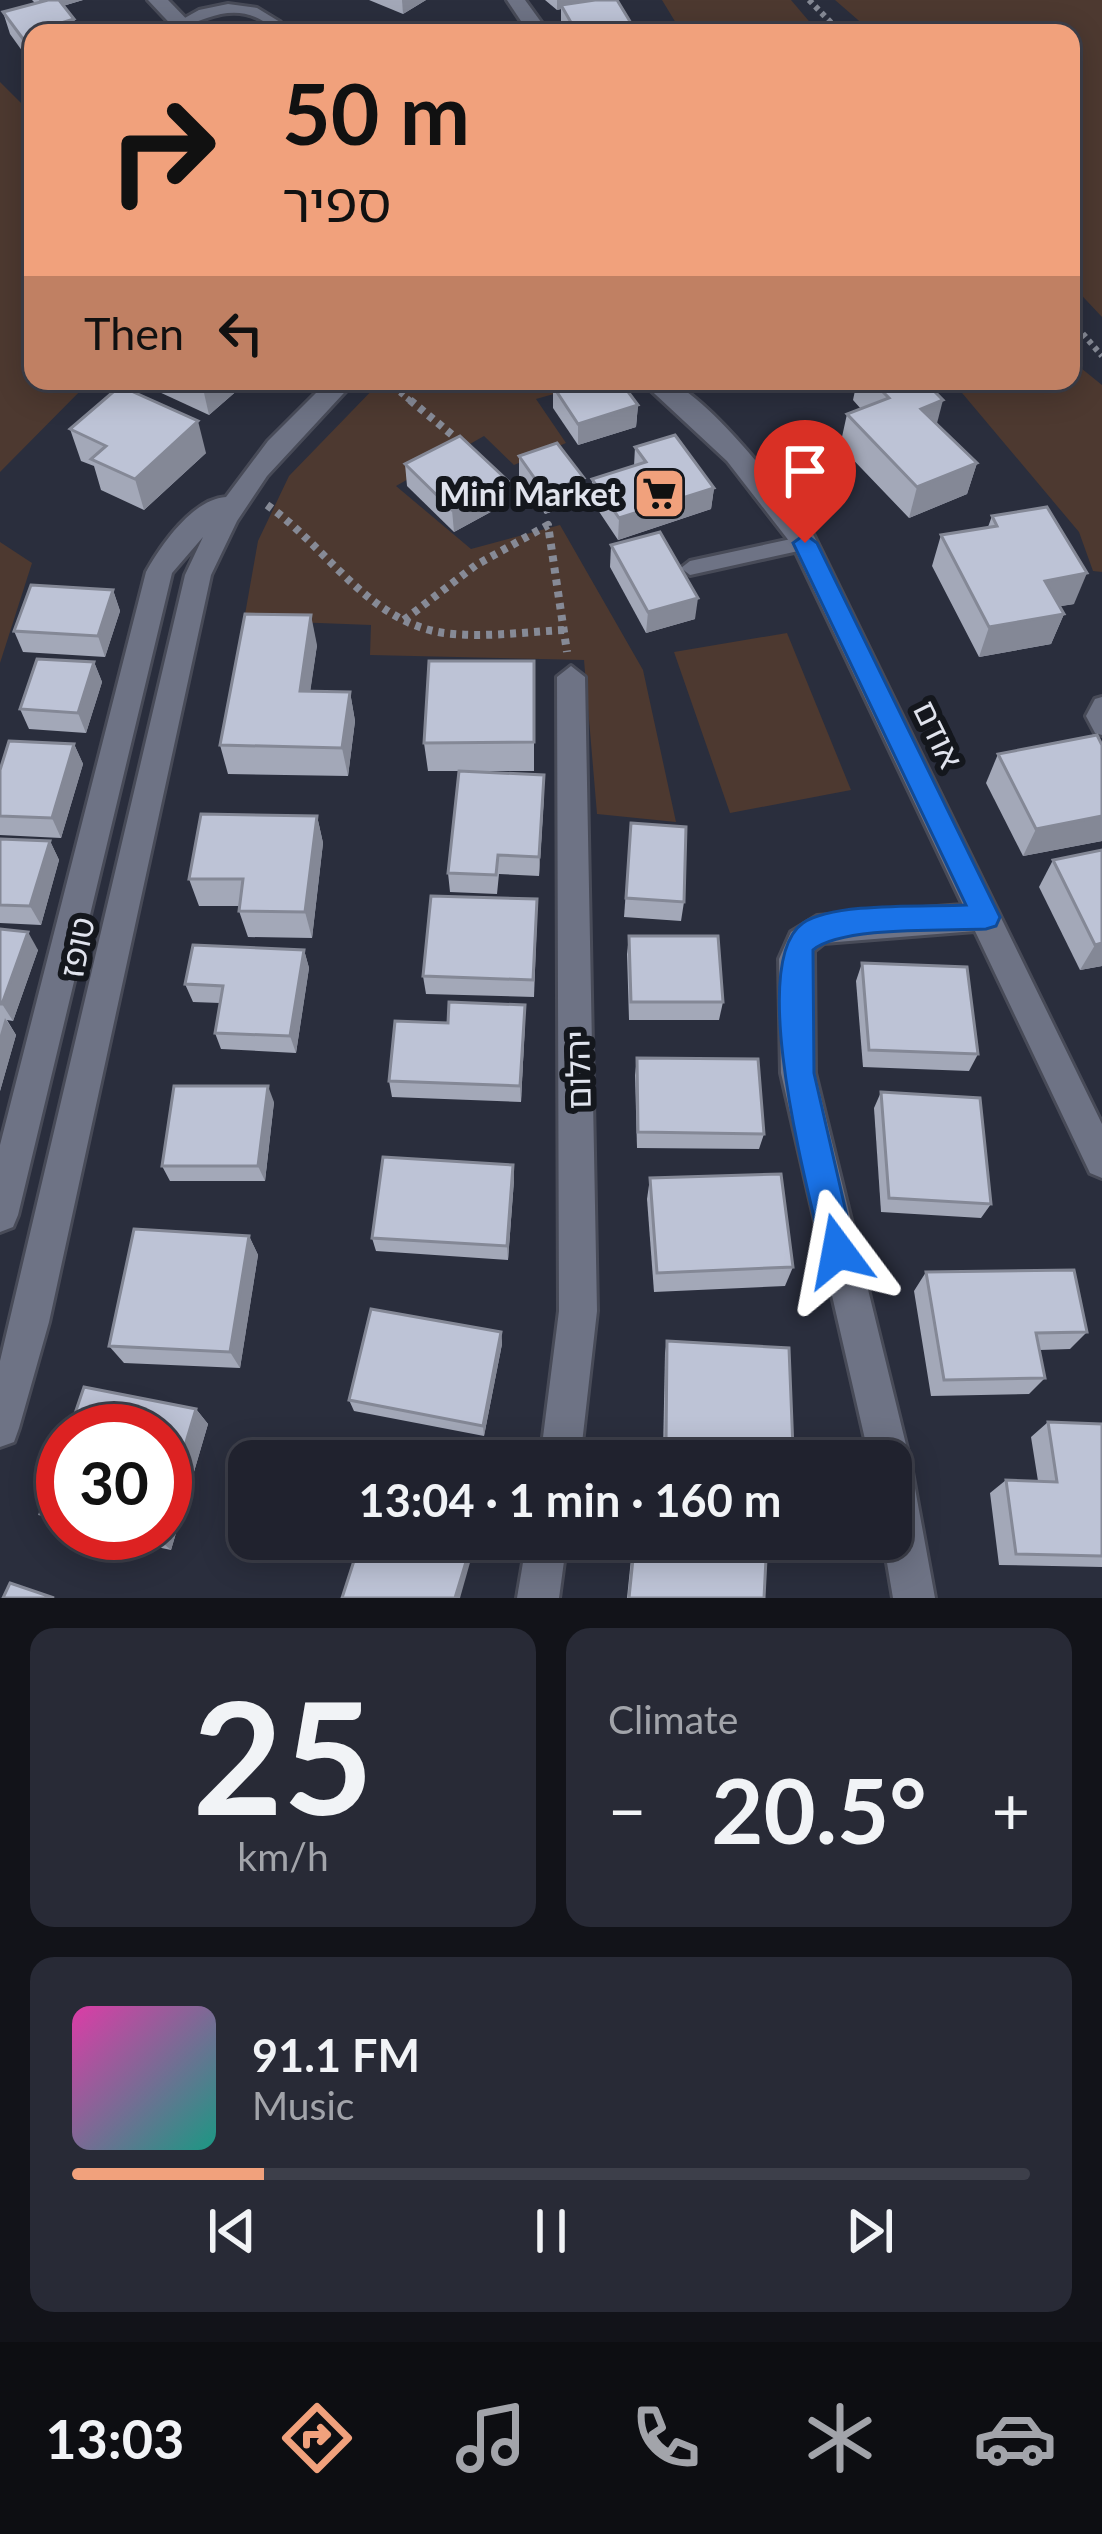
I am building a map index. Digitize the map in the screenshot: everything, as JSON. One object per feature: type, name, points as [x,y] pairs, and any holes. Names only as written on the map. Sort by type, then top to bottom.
[{"type":"street","points":[[157,0],[182,24]]},
{"type":"street","name":"טופז","points":[[0,1215],[159,572],[176,545],[240,489],[335,390]]},
{"type":"street","name":"אודם","points":[[663,390],[739,452],[771,489],[805,543],[1102,1161]]},
{"type":"street","name":"טופז","points":[[0,1428],[30,1322],[182,634],[216,530],[240,489]]},
{"type":"street","name":"יהלום","points":[[563,1440],[578,1311],[571,677]]},
{"type":"street","points":[[884,1440],[798,1073],[795,959],[802,942],[817,929],[986,917]]},
{"type":"street","points":[[538,1598],[544,1560]]},
{"type":"street","points":[[907,1560],[914,1598]]},
{"type":"lane","points":[[192,24],[223,3],[242,3],[268,14],[273,24]]},
{"type":"lane","points":[[690,568],[805,543]]},
{"type":"lane","points":[[1102,705],[1096,716],[1102,727]]},
{"type":"path","points":[[809,0],[832,24]]},
{"type":"path","points":[[1080,330],[1102,356]]},
{"type":"path","points":[[397,390],[477,456]]},
{"type":"path","points":[[240,489],[302,526],[330,560],[404,620],[440,632],[564,630]]},
{"type":"path","points":[[404,620],[476,565],[548,525],[571,677]]},
{"type":"shaded area","points":[[662,0],[791,0],[811,24],[677,24]]},
{"type":"shaded area","points":[[835,0],[1102,0],[1102,317],[1080,294],[1080,24],[863,24]]},
{"type":"shaded area","points":[[0,82],[24,106],[24,390],[81,390],[0,472]]},
{"type":"shaded area","points":[[1080,367],[1102,385],[1102,572],[1093,571],[1079,532],[960,390],[1080,390]]},
{"type":"shaded area","points":[[372,390],[568,390],[536,399],[566,443],[514,465],[484,436],[396,486],[471,549],[560,525],[643,670],[676,822],[597,814],[584,660],[370,655],[371,625],[244,620],[258,541],[289,476]]},
{"type":"shaded area","points":[[0,542],[32,563],[0,663]]},
{"type":"shaded area","points":[[787,633],[851,790],[730,813],[674,652]]},
{"type":"building","points":[[59,0],[74,19],[24,24],[24,40],[3,12]]},
{"type":"building","points":[[617,0],[632,24],[572,24],[561,5]]},
{"type":"building","points":[[115,390],[129,390],[198,421],[135,479],[91,459],[106,446],[70,429]]},
{"type":"building","points":[[556,390],[627,390],[638,405],[578,424]]},
{"type":"building","points":[[881,390],[933,390],[943,400],[921,409],[977,463],[917,487],[847,414],[889,398]]},
{"type":"building","points":[[675,435],[714,488],[619,518],[592,479],[646,462],[635,447]]},
{"type":"building","points":[[460,436],[508,481],[452,510],[405,464]]},
{"type":"building","points":[[557,443],[584,478],[545,493],[519,456]]},
{"type":"building","points":[[1047,507],[1087,573],[1045,581],[1064,614],[989,627],[941,535],[997,526],[992,516]]},
{"type":"building","points":[[660,532],[698,598],[648,612],[611,545]]},
{"type":"building","points":[[31,585],[113,590],[98,636],[14,631]]},
{"type":"building","points":[[245,614],[311,615],[300,691],[350,692],[342,748],[220,745]]},
{"type":"building","points":[[37,659],[94,662],[78,713],[20,709]]},
{"type":"building","points":[[429,661],[534,661],[534,742],[424,743]]},
{"type":"building","points":[[1097,735],[1102,745],[1102,816],[1036,829],[998,754]]},
{"type":"building","points":[[9,741],[74,744],[52,818],[0,816],[0,770]]},
{"type":"building","points":[[459,771],[544,775],[539,857],[498,855],[496,875],[448,873]]},
{"type":"building","points":[[201,814],[317,816],[305,912],[239,911],[243,879],[189,879]]},
{"type":"building","points":[[631,823],[686,827],[684,902],[626,898]]},
{"type":"building","points":[[0,839],[50,841],[30,906],[0,905]]},
{"type":"building","points":[[1102,850],[1102,943],[1095,945],[1053,860]]},
{"type":"building","points":[[431,896],[537,899],[533,980],[423,976]]},
{"type":"building","points":[[0,929],[28,932],[2,1004],[0,1004]]},
{"type":"building","points":[[629,936],[718,936],[723,1002],[631,1002]]},
{"type":"building","points":[[193,945],[304,950],[290,1036],[215,1033],[223,986],[185,984]]},
{"type":"building","points":[[862,963],[967,967],[978,1054],[869,1050]]},
{"type":"building","points":[[449,1002],[525,1005],[520,1086],[389,1081],[395,1021],[448,1023]]},
{"type":"building","points":[[637,1058],[758,1059],[764,1134],[638,1132]]},
{"type":"building","points":[[174,1086],[268,1086],[258,1166],[162,1166]]},
{"type":"building","points":[[881,1092],[980,1098],[991,1204],[889,1198]]},
{"type":"building","points":[[383,1157],[513,1165],[507,1246],[372,1238]]},
{"type":"building","points":[[781,1174],[793,1267],[657,1273],[650,1178]]},
{"type":"building","points":[[134,1229],[249,1236],[230,1352],[109,1346]]},
{"type":"building","points":[[1074,1270],[1087,1332],[1036,1333],[1045,1378],[944,1380],[926,1272]]},
{"type":"building","points":[[371,1309],[501,1332],[483,1426],[349,1400]]},
{"type":"building","points":[[667,1341],[789,1348],[793,1440],[666,1440]]},
{"type":"building","points":[[84,1387],[171,1404],[78,1404]]},
{"type":"building","points":[[1048,1422],[1102,1424],[1102,1556],[1016,1554],[1006,1480],[1057,1482]]},
{"type":"building","points":[[354,1560],[467,1560],[455,1598],[342,1598]]},
{"type":"building","points":[[633,1560],[766,1560],[764,1598],[629,1598]]},
{"type":"building","points":[[10,1583],[54,1598],[3,1598]]},
{"type":"place","name":"Mini Market","points":[[659,493]]},
{"type":"route","points":[[805,543],[986,917],[817,929],[802,942],[795,959],[798,1073],[838,1251]]}]
